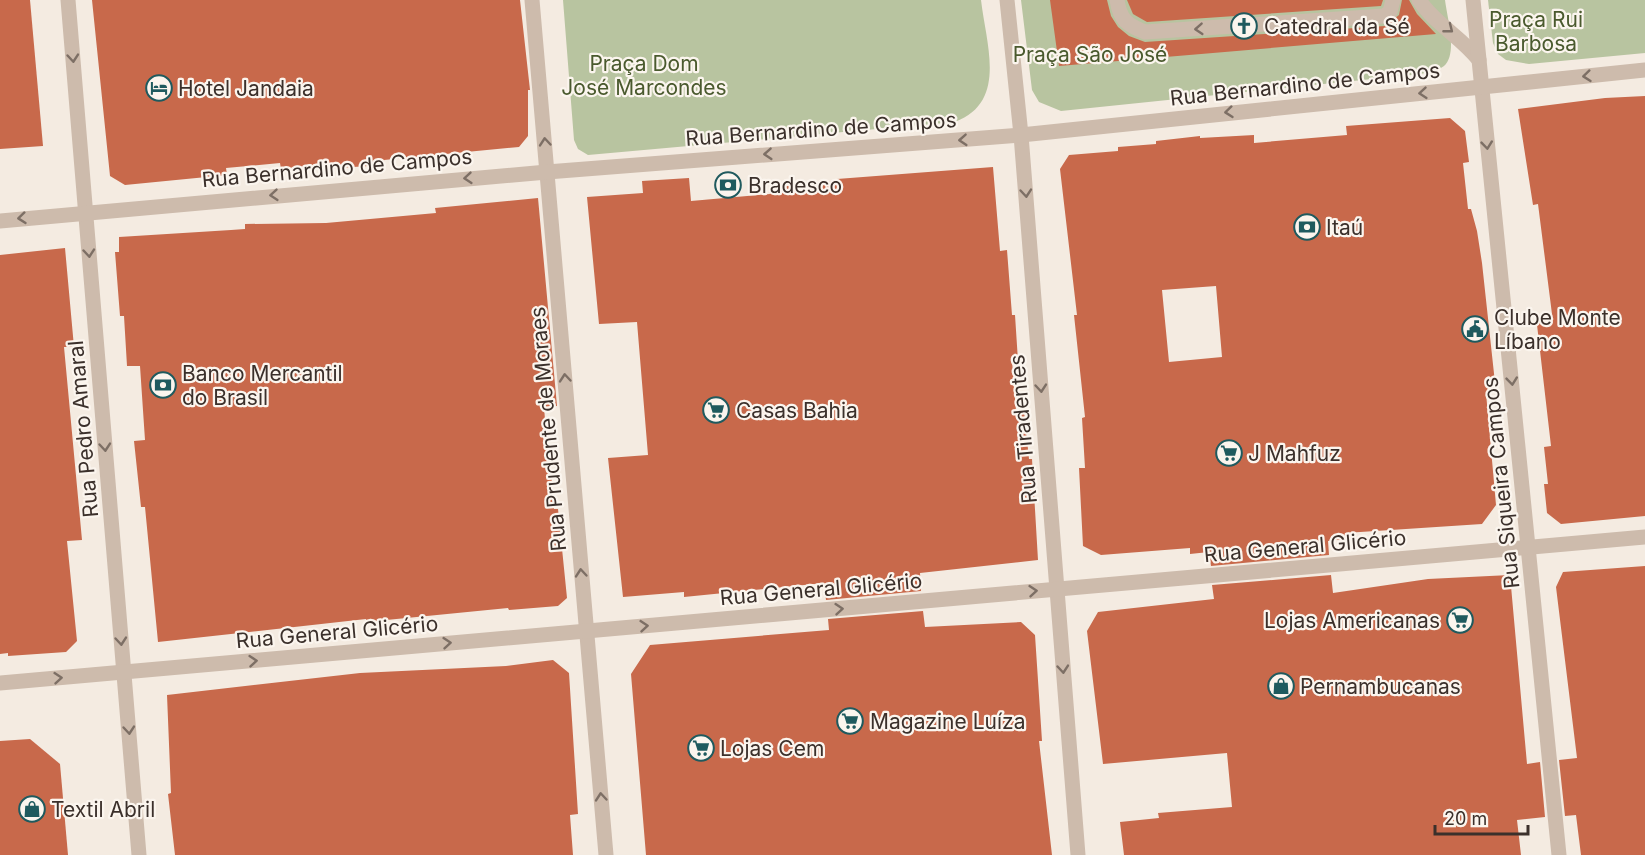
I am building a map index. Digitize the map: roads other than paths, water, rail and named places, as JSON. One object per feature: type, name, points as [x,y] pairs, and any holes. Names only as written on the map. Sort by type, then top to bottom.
[{"type":"street","name":"Rua Pedro Amaral","points":[[68,0],[139,855]]},
{"type":"street","name":"Rua Prudente de Moraes","points":[[532,0],[606,855]]},
{"type":"street","name":"Rua Tiradentes","points":[[1007,0],[1021,135],[1078,855]]},
{"type":"street","points":[[1117,0],[1119,15],[1128,25],[1145,33],[1384,16],[1390,12],[1393,0]]},
{"type":"street","points":[[1419,0],[1434,19],[1464,41],[1479,60]]},
{"type":"street","name":"Rua Siqueira Campos","points":[[1473,0],[1559,855]]},
{"type":"street","name":"Rua Bernardino de Campos","points":[[0,221],[86,211],[547,171],[1021,135],[1645,70]]},
{"type":"street","name":"Rua General Glicério","points":[[0,683],[1645,537]]},
{"type":"place","name":"Catedral da Sé","points":[[1244,26]]},
{"type":"place","name":"Hotel Jandaia","points":[[159,88]]},
{"type":"place","name":"Bradesco","points":[[728,185]]},
{"type":"place","name":"Itaú","points":[[1307,227]]},
{"type":"place","name":"Clube Monte Líbano","points":[[1475,329]]},
{"type":"place","name":"Banco Mercantil do Brasil","points":[[163,385]]},
{"type":"place","name":"Casas Bahia","points":[[716,410]]},
{"type":"place","name":"J Mahfuz","points":[[1229,453]]},
{"type":"place","name":"Lojas Americanas","points":[[1460,620]]},
{"type":"place","name":"Pernambucanas","points":[[1281,686]]},
{"type":"place","name":"Magazine Luíza","points":[[850,721]]},
{"type":"place","name":"Lojas Cem","points":[[701,748]]},
{"type":"place","name":"Textil Abril","points":[[32,809]]},
{"type":"park label","name":"Praça Rui Barbosa","points":[[1536,31]]},
{"type":"park label","name":"Praça São José","points":[[1090,54]]},
{"type":"park label","name":"Praça Dom José Marcondes","points":[[644,75]]}]
